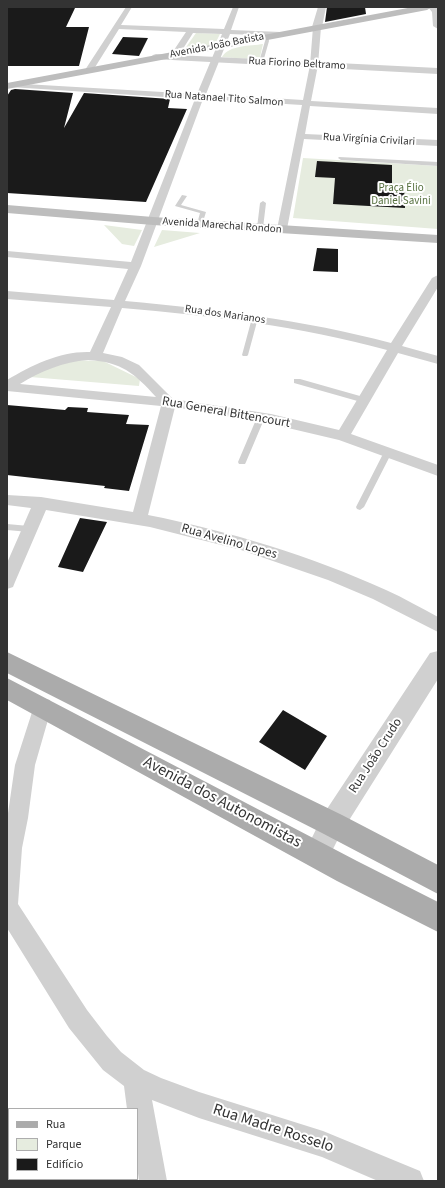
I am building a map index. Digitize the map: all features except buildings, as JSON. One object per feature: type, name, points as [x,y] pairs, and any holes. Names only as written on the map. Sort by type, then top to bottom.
[{"type":"main road","name":"Avenida João Batista","points":[[8,86],[222,44],[426,7]]},
{"type":"main road","name":"Avenida Marechal Rondon","points":[[7,210],[282,230],[438,239]]},
{"type":"main road","name":"Avenida dos Autonomistas","points":[[7,662],[332,824],[438,880]]},
{"type":"main road","name":"Avenida dos Autonomistas","points":[[7,688],[438,917]]},
{"type":"street","points":[[89,70],[129,7]]},
{"type":"street","points":[[95,356],[120,303],[135,266],[201,97],[218,59],[226,32],[236,7]]},
{"type":"street","points":[[282,230],[305,104],[314,65],[317,27],[322,7]]},
{"type":"street","points":[[432,7],[436,11],[438,26]]},
{"type":"street","points":[[116,27],[278,34]]},
{"type":"street","points":[[176,53],[190,31]]},
{"type":"street","name":"Rua Fiorino Beltramo","points":[[156,57],[438,71]]},
{"type":"street","name":"Rua Natanael Tito Salmon","points":[[8,86],[438,111]]},
{"type":"street","name":"Rua Virgínia Crivilari","points":[[300,136],[438,143]]},
{"type":"street","points":[[7,254],[135,266]]},
{"type":"street","points":[[343,436],[394,347],[438,279]]},
{"type":"street","name":"Rua dos Marianos","points":[[7,295],[120,303],[212,312],[254,318],[339,333],[438,360]]},
{"type":"street","points":[[7,386],[30,371],[46,364],[77,356],[95,356],[112,359],[136,369],[169,402],[139,518]]},
{"type":"street","name":"Rua General Bittencourt","points":[[7,386],[169,402],[261,417],[343,436],[438,471]]},
{"type":"street","name":"Rua Avelino Lopes","points":[[7,500],[41,503],[139,518],[207,534],[265,551],[380,595],[438,625]]},
{"type":"street","points":[[7,582],[41,503]]},
{"type":"street","name":"Rua João Crudo","points":[[317,854],[332,824],[438,660]]},
{"type":"street","points":[[7,907],[9,860],[18,818],[25,765],[42,706]]},
{"type":"street","name":"Rua Madre Rosselo","points":[[7,907],[78,1019],[112,1061],[135,1079],[199,1105],[323,1144],[410,1181]]},
{"type":"street","points":[[135,1079],[153,1181]]},
{"type":"lane","points":[[261,62],[267,41],[266,36]]},
{"type":"lane","points":[[341,158],[438,164]]},
{"type":"lane","points":[[184,196],[178,206],[203,212],[204,215],[200,224]]},
{"type":"lane","points":[[260,228],[263,203]]},
{"type":"lane","points":[[246,355],[254,318]]},
{"type":"lane","points":[[297,381],[364,400]]},
{"type":"lane","points":[[242,462],[261,417]]},
{"type":"lane","points":[[360,507],[388,452]]},
{"type":"lane","points":[[7,527],[30,529]]},
{"type":"green space","points":[[196,33],[220,34],[215,44],[184,50]]},
{"type":"green space","points":[[263,44],[260,57],[249,59],[222,57],[225,53],[235,48]]},
{"type":"green space","name":"Praça Élio Daniel Savini","points":[[303,158],[438,166],[438,229],[293,218]]},
{"type":"green space","points":[[104,225],[142,230],[134,246],[122,244]]},
{"type":"green space","points":[[162,230],[200,233],[154,247]]},
{"type":"green space","points":[[65,360],[103,361],[140,379],[139,386],[30,377]]}]
